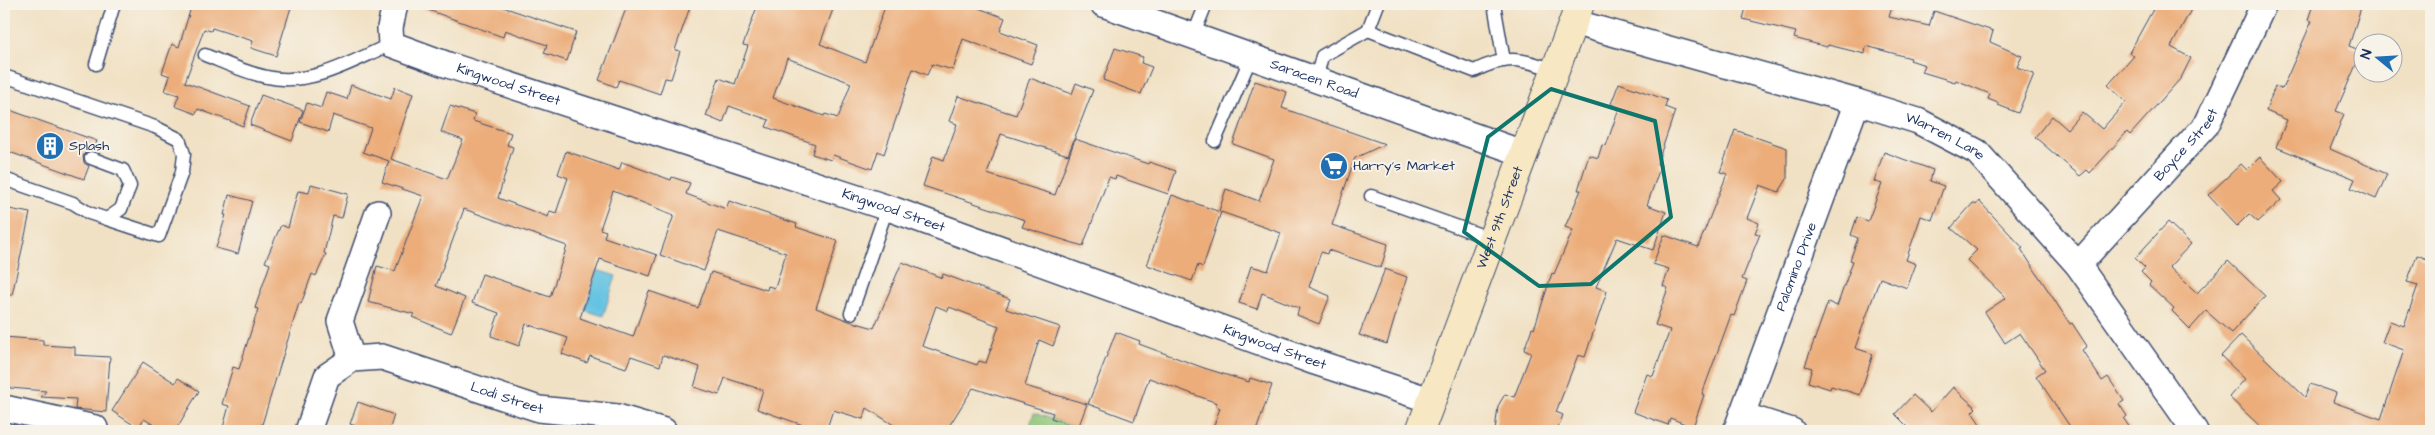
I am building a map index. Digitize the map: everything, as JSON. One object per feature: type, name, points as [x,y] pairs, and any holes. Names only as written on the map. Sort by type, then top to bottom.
[{"type":"street","name":"Saracen Road","points":[[1103,4],[1525,154]]},
{"type":"street","name":"Boyce Street","points":[[2078,265],[2207,124],[2264,4]]},
{"type":"street","points":[[391,5],[391,44]]},
{"type":"street","name":"Warren Lane","points":[[1576,13],[1918,121],[1977,152],[2078,265],[2195,431]]},
{"type":"street","name":"West 9th Street","points":[[1420,431],[1430,400],[1525,154],[1576,13]]},
{"type":"street","name":"Kingwood Street","points":[[391,44],[448,65],[886,208],[1315,362],[1430,400]]},
{"type":"street","name":"Palomino Drive","points":[[1739,423],[1857,102]]},
{"type":"street","points":[[308,431],[327,376],[352,359],[340,321],[378,213]]},
{"type":"street","name":"Lodi Street","points":[[352,359],[382,357],[539,409],[617,417],[664,431]]},
{"type":"street","points":[[4,408],[95,428],[94,431]]},
{"type":"street","points":[[1739,423],[1792,431]]},
{"type":"lane","points":[[96,64],[114,4]]},
{"type":"lane","points":[[1193,36],[1206,4]]},
{"type":"lane","points":[[1316,80],[1322,56],[1368,30],[1378,4]]},
{"type":"lane","points":[[1494,4],[1504,61]]},
{"type":"lane","points":[[1368,30],[1474,71],[1492,62],[1522,60],[1555,70]]},
{"type":"lane","points":[[205,56],[266,77],[285,80],[333,70],[391,44]]},
{"type":"lane","points":[[1215,141],[1251,57]]},
{"type":"lane","points":[[4,76],[155,127],[178,139],[184,154],[182,172],[159,236],[89,213],[73,203],[4,179]]},
{"type":"lane","points":[[92,158],[122,170],[130,186],[121,209],[107,219]]},
{"type":"lane","points":[[1371,196],[1492,240]]},
{"type":"lane","points":[[851,313],[886,208]]},
{"type":"highlighted area","points":[[1551,89],[1655,121],[1671,217],[1591,284],[1539,286],[1464,232],[1488,137]]},
{"type":"green space","points":[[1034,413],[1087,431],[1028,431]]},
{"type":"water","points":[[597,270],[616,276],[603,316],[585,310]]},
{"type":"building","points":[[192,4],[292,4],[276,56],[251,48],[253,41],[212,28],[211,31],[204,29],[185,82],[250,106],[243,126],[198,109],[196,114],[175,106],[179,95],[165,91],[170,76],[162,73],[172,44],[179,47]]},
{"type":"building","points":[[417,4],[494,4],[576,32],[567,61],[544,53],[547,45],[505,30],[503,37],[417,6]]},
{"type":"building","points":[[636,4],[691,4],[675,50],[680,51],[671,79],[665,78],[660,94],[619,80],[616,87],[599,80],[627,6],[634,9]]},
{"type":"building","points":[[758,4],[835,4],[820,44],[865,62],[886,4],[968,4],[1005,18],[1000,31],[1038,45],[1031,64],[963,39],[953,70],[932,64],[927,75],[913,69],[884,154],[878,151],[872,169],[833,155],[831,160],[812,154],[815,144],[766,127],[769,120],[729,106],[723,123],[706,116],[719,78],[735,84],[748,46],[743,45]],"holes":[[[787,58],[851,83],[838,118],[825,114],[824,116],[773,98]]]},
{"type":"building","points":[[1747,4],[1893,4],[1889,17],[1929,26],[1934,11],[1993,31],[1990,42],[2022,56],[2017,67],[2034,74],[2018,113],[1988,99],[1990,94],[1956,80],[1955,82],[1922,72],[1925,65],[1910,60],[1911,58],[1866,46],[1865,54],[1828,45],[1827,47],[1794,38],[1796,32],[1743,19]]},
{"type":"building","points":[[2156,4],[2194,4],[2171,47],[2191,58],[2181,78],[2130,135],[2127,132],[2090,173],[2087,170],[2080,176],[2035,137],[2052,116],[2067,129],[2082,112],[2102,129],[2126,102],[2108,85],[2134,56],[2129,53]]},
{"type":"building","points":[[2313,4],[2362,4],[2349,46],[2352,47],[2352,74],[2336,111],[2344,114],[2330,149],[2387,174],[2376,199],[2351,188],[2355,179],[2276,147],[2287,120],[2266,111],[2275,86],[2282,89],[2312,21],[2308,20]]},
{"type":"building","points":[[1115,48],[1143,57],[1141,63],[1152,67],[1141,94],[1103,80]]},
{"type":"building","points":[[1030,78],[1072,94],[1076,83],[1093,90],[1068,155],[1001,134],[987,174],[1055,195],[1075,139],[1148,164],[1149,162],[1176,171],[1168,194],[1116,176],[1115,179],[1109,177],[1083,246],[1022,227],[1025,220],[923,186],[933,156],[944,160],[957,124],[949,121],[958,96],[1016,115]]},
{"type":"building","points":[[1255,81],[1287,92],[1282,108],[1385,144],[1355,158],[1332,225],[1388,244],[1381,268],[1328,250],[1327,254],[1321,252],[1309,287],[1330,296],[1319,324],[1297,315],[1299,308],[1262,293],[1257,309],[1239,303],[1251,266],[1268,271],[1281,233],[1221,212],[1203,267],[1198,265],[1192,281],[1147,265],[1172,195],[1220,212],[1226,189],[1259,201],[1274,159],[1233,144]]},
{"type":"building","points":[[1619,83],[1667,100],[1665,107],[1675,111],[1657,164],[1661,165],[1647,205],[1666,212],[1653,250],[1617,238],[1596,287],[1607,291],[1585,357],[1578,355],[1556,412],[1563,415],[1557,431],[1495,431],[1498,406],[1505,394],[1514,397],[1531,353],[1524,350],[1532,328],[1534,329],[1552,273],[1554,274],[1573,230],[1565,227],[1581,190],[1578,190],[1589,155],[1598,158],[1602,145],[1606,146],[1619,108],[1611,104]]},
{"type":"building","points":[[351,85],[391,99],[395,87],[413,94],[391,159],[447,179],[463,140],[441,132],[450,106],[475,114],[473,121],[511,133],[507,145],[513,147],[498,198],[548,217],[550,211],[556,213],[568,178],[558,174],[566,151],[619,170],[622,162],[671,180],[672,177],[690,183],[686,194],[726,209],[729,201],[797,224],[796,227],[838,241],[816,308],[849,321],[874,328],[902,262],[942,278],[943,274],[1010,299],[1006,309],[1060,327],[1053,346],[1039,340],[1025,386],[1087,404],[1078,428],[1051,418],[1053,413],[973,388],[946,431],[903,431],[867,408],[863,419],[833,410],[826,431],[820,431],[757,409],[763,390],[725,378],[719,395],[694,387],[700,367],[663,355],[660,366],[631,356],[626,368],[590,356],[587,363],[562,354],[568,338],[526,324],[519,346],[491,336],[499,313],[472,303],[482,274],[550,297],[567,246],[464,209],[436,286],[465,298],[451,333],[412,317],[414,314],[368,302],[377,266],[395,271],[423,196],[382,182],[389,161],[363,152],[371,128],[333,115],[328,132],[300,122],[307,103],[321,108],[326,92],[347,99]],"holes":[[[613,191],[674,215],[660,255],[704,271],[718,231],[786,253],[775,288],[768,286],[767,290],[711,272],[698,308],[649,291],[633,337],[580,318],[600,259],[650,276],[657,255],[604,237],[606,231],[600,229]],[[936,306],[948,311],[949,307],[999,326],[986,363],[979,361],[977,365],[922,346]]]},
{"type":"building","points":[[261,95],[303,110],[292,141],[250,125]]},
{"type":"building","name":"Splash","points":[[4,108],[97,141],[94,150],[86,151],[83,156],[84,163],[89,166],[84,179],[4,150]]},
{"type":"building","points":[[1735,130],[1787,148],[1787,179],[1779,192],[1760,185],[1747,218],[1759,223],[1755,233],[1760,234],[1742,279],[1747,281],[1734,316],[1731,315],[1702,394],[1704,395],[1693,427],[1670,418],[1668,425],[1633,412],[1647,374],[1653,376],[1670,330],[1655,325],[1668,288],[1663,286],[1669,269],[1653,264],[1664,235],[1698,247],[1727,174],[1720,172]]},
{"type":"building","points":[[1884,152],[1933,170],[1930,181],[1944,186],[1932,220],[1921,216],[1906,260],[1916,264],[1907,288],[1880,278],[1855,348],[1873,354],[1860,395],[1831,386],[1830,389],[1808,382],[1812,368],[1805,366],[1828,302],[1837,306],[1853,261],[1850,260],[1858,238],[1851,235],[1857,217],[1868,221],[1882,184],[1874,181]]},
{"type":"building","points":[[2260,157],[2283,182],[2273,191],[2281,200],[2258,222],[2249,214],[2237,226],[2208,195],[2241,164],[2247,170]]},
{"type":"building","points":[[311,184],[348,194],[342,218],[333,216],[324,253],[326,254],[316,276],[312,274],[301,304],[299,303],[260,431],[222,431],[229,406],[222,404],[233,367],[239,369],[258,309],[255,308],[270,264],[265,262],[281,225],[288,228],[298,191],[309,193]]},
{"type":"building","points":[[229,195],[252,201],[238,254],[216,248],[226,215],[224,215]]},
{"type":"building","points":[[1979,201],[2023,248],[2021,249],[2070,324],[2072,323],[2087,346],[2082,350],[2102,381],[2108,377],[2124,401],[2119,404],[2127,416],[2124,419],[2132,431],[2073,431],[2036,376],[2045,370],[2020,333],[2005,343],[1985,312],[2006,298],[1967,260],[1977,250],[1951,228],[1973,203],[1976,205]]},
{"type":"building","points":[[4,208],[30,213],[12,295],[4,295]]},
{"type":"building","points":[[2168,222],[2191,244],[2169,267],[2197,293],[2228,261],[2265,296],[2231,333],[2206,311],[2190,329],[2172,311],[2174,308],[2149,285],[2151,282],[2141,272],[2145,268],[2135,258]]},
{"type":"building","points":[[2417,255],[2427,259],[2431,258],[2431,431],[2265,431],[2229,397],[2245,379],[2221,356],[2241,335],[2305,397],[2310,384],[2336,393],[2333,402],[2381,419],[2404,350],[2382,342],[2390,321],[2404,326],[2418,285],[2407,282]]},
{"type":"building","points":[[1385,269],[1407,277],[1387,344],[1359,335]]},
{"type":"building","points":[[1116,332],[1140,341],[1139,344],[1204,368],[1249,382],[1250,378],[1272,385],[1256,431],[1212,431],[1220,408],[1216,406],[1217,403],[1149,378],[1134,421],[1088,404]]},
{"type":"building","points":[[4,337],[43,340],[43,345],[75,347],[75,355],[110,357],[106,412],[75,409],[76,399],[41,397],[46,391],[10,388],[10,385],[4,385]]},
{"type":"building","points":[[143,362],[175,383],[178,378],[199,391],[175,431],[164,431],[144,419],[138,428],[112,411]]},
{"type":"building","points":[[1953,387],[1976,408],[1972,412],[1985,431],[1912,431],[1895,414],[1913,395],[1931,412]]},
{"type":"building","points":[[358,402],[394,415],[389,431],[354,431],[356,426],[350,424]]},
{"type":"place","name":"Splash","points":[[50,146]]},
{"type":"place","name":"Harry's Market","points":[[1334,166]]}]
